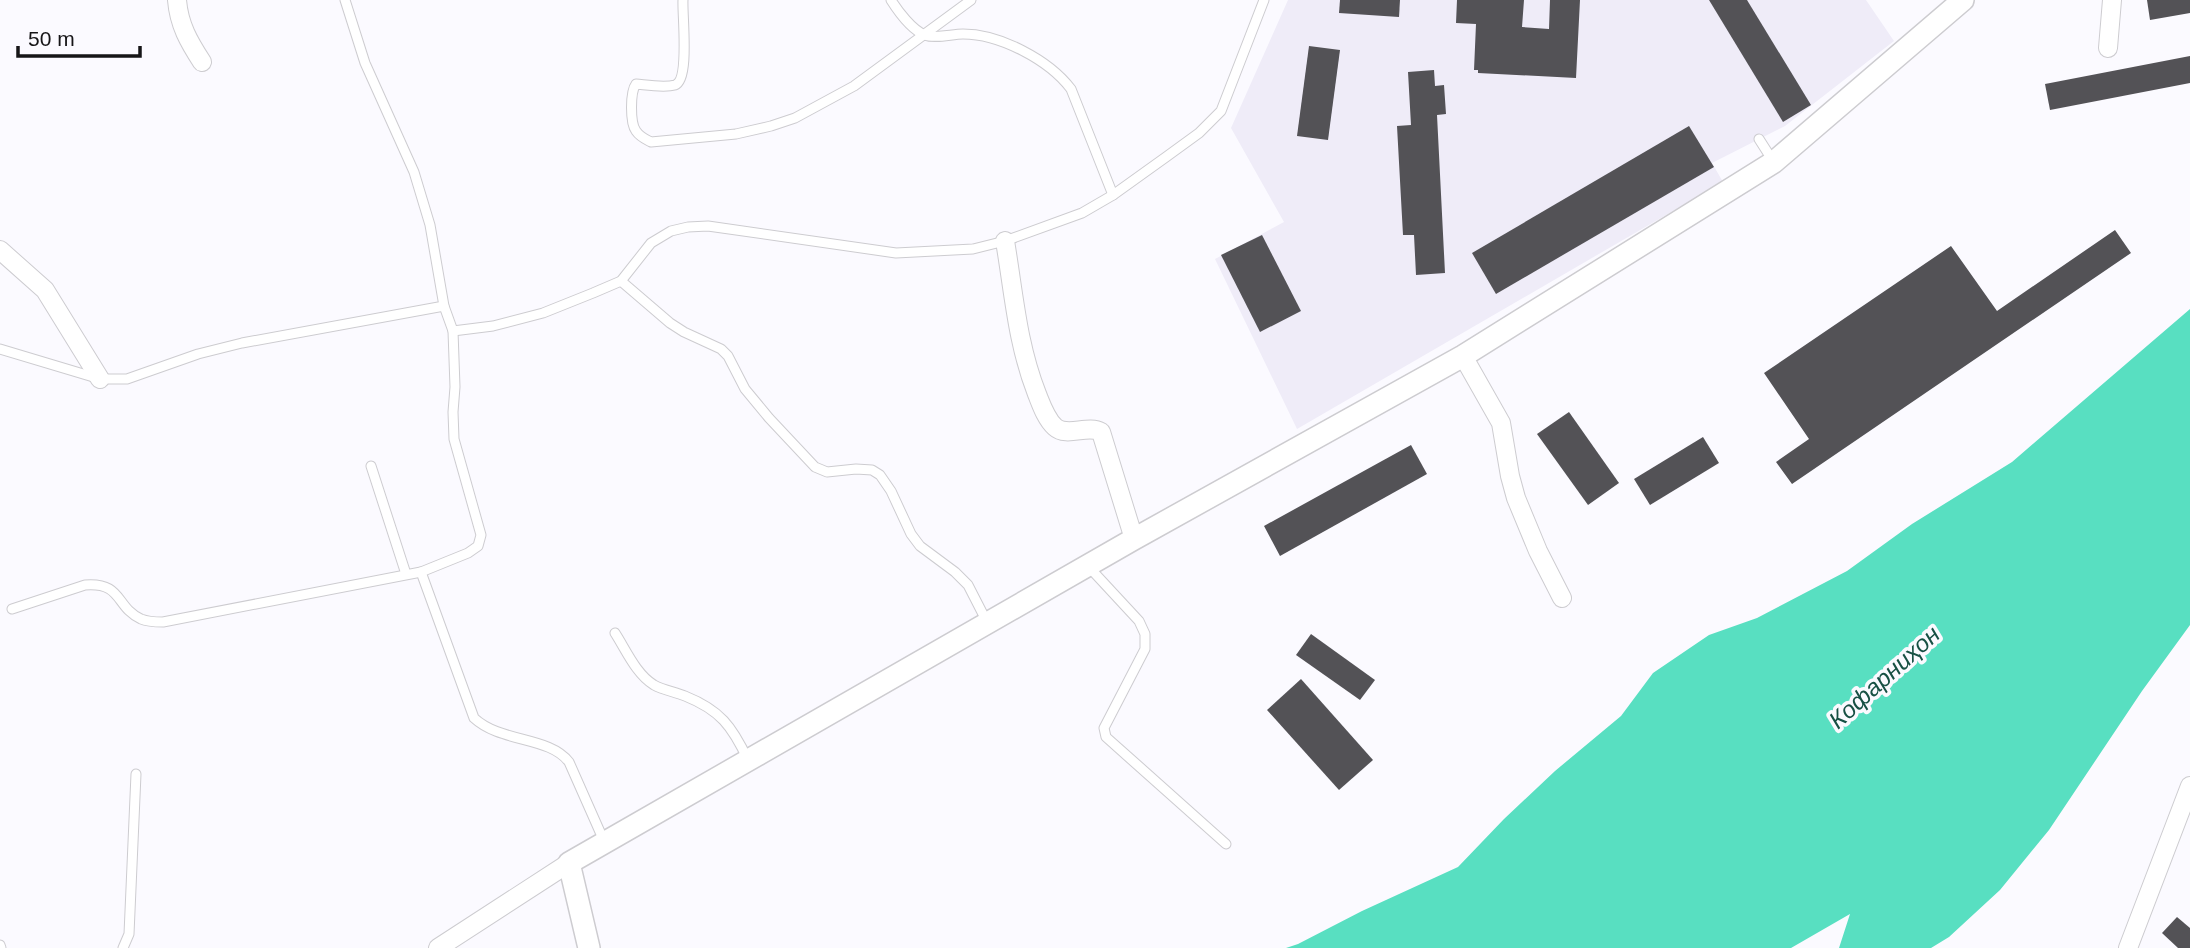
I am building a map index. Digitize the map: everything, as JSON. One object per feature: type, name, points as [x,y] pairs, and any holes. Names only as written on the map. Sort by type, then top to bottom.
[{"type":"street","points":[[177,0],[178,17],[186,38],[202,62]]},
{"type":"street","points":[[438,948],[569,863],[1134,539],[1462,356],[1774,162],[1963,0]]},
{"type":"street","points":[[2108,48],[2112,0]]},
{"type":"street","points":[[1005,241],[1019,336],[1027,370],[1040,404],[1054,426],[1060,430],[1092,429],[1101,432],[1134,539]]},
{"type":"street","points":[[0,250],[45,290],[100,379]]},
{"type":"street","points":[[1462,356],[1500,423],[1516,498],[1538,551],[1562,598]]},
{"type":"street","points":[[2128,948],[2190,786]]},
{"type":"street","points":[[569,863],[589,948]]},
{"type":"lane","points":[[12,609],[85,585],[98,584],[110,588],[137,618],[148,622],[163,622],[421,572],[468,553],[478,546],[481,535],[454,439],[453,331],[444,306],[430,225],[414,172],[365,63],[345,0]]},
{"type":"lane","points":[[682,0],[684,63],[680,82],[674,85],[636,84],[632,92],[633,127],[651,142],[736,134],[795,118],[854,86],[971,0]]},
{"type":"lane","points":[[891,0],[909,23],[925,35],[983,35],[1003,41],[1060,75],[1071,89],[1113,195]]},
{"type":"lane","points":[[453,331],[493,326],[543,313],[621,281],[652,243],[671,231],[688,227],[708,226],[896,253],[973,248],[1005,241],[1082,213],[1113,195],[1199,133],[1221,111],[1264,0]]},
{"type":"lane","points":[[1759,139],[1774,162]]},
{"type":"lane","points":[[621,281],[670,323],[721,349],[729,356],[745,389],[815,467],[827,472],[872,470],[880,475],[920,547],[955,572],[968,585],[987,623]]},
{"type":"lane","points":[[0,349],[100,379],[127,379],[198,354],[242,343],[444,306]]},
{"type":"lane","points":[[371,466],[406,574]]},
{"type":"lane","points":[[1088,566],[1139,621],[1144,634],[1144,649],[1104,728],[1106,737],[1226,844]]},
{"type":"lane","points":[[421,572],[474,718],[494,732],[553,749],[564,755],[604,843]]},
{"type":"lane","points":[[615,633],[642,675],[655,685],[688,697],[723,718],[738,738],[748,760]]},
{"type":"lane","points":[[123,948],[130,934],[136,774]]},
{"type":"shaded area","points":[[1288,0],[1866,0],[1894,41],[1785,126],[1712,163],[1723,182],[1297,429],[1215,259],[1284,222],[1231,128]]},
{"type":"water","name":"Кофарниҳон","points":[[2190,309],[2190,625],[2142,691],[2049,830],[2000,890],[1949,937],[1931,948],[1839,948],[1850,914],[1791,948],[1286,948],[1458,867],[1555,771],[1621,716],[1653,673],[1709,635],[1757,618],[1847,571],[1912,524],[2012,462]]},
{"type":"building","points":[[1340,0],[1400,0],[1399,17],[1339,13]]},
{"type":"building","points":[[1457,0],[1524,0],[1522,27],[1549,29],[1550,0],[1580,0],[1576,78],[1478,73],[1478,70],[1474,70],[1476,24],[1456,23]]},
{"type":"building","points":[[1709,0],[1747,0],[1811,105],[1783,122]]},
{"type":"building","points":[[2147,0],[2190,0],[2190,13],[2150,20]]},
{"type":"building","points":[[1309,46],[1340,50],[1328,140],[1297,136]]},
{"type":"building","points":[[2190,56],[2190,83],[2050,110],[2045,84]]},
{"type":"building","points":[[1434,70],[1435,86],[1444,85],[1446,114],[1437,115],[1445,273],[1416,275],[1414,235],[1403,235],[1397,126],[1411,125],[1408,72]]},
{"type":"building","points":[[1689,126],[1714,167],[1496,294],[1472,253]]},
{"type":"building","points":[[2115,230],[2131,253],[1792,484],[1776,462],[1809,439],[1764,373],[1951,246],[1997,311]]},
{"type":"building","points":[[1262,235],[1301,311],[1260,332],[1221,255]]},
{"type":"building","points":[[1569,412],[1619,483],[1588,505],[1537,434]]},
{"type":"building","points":[[1703,437],[1719,463],[1650,505],[1634,479]]},
{"type":"building","points":[[1411,445],[1427,474],[1280,556],[1264,526]]},
{"type":"building","points":[[1311,634],[1375,680],[1360,700],[1296,655]]},
{"type":"building","points":[[1301,679],[1373,760],[1339,790],[1267,710]]},
{"type":"building","points":[[2177,917],[2190,928],[2190,948],[2178,948],[2162,933]]}]
